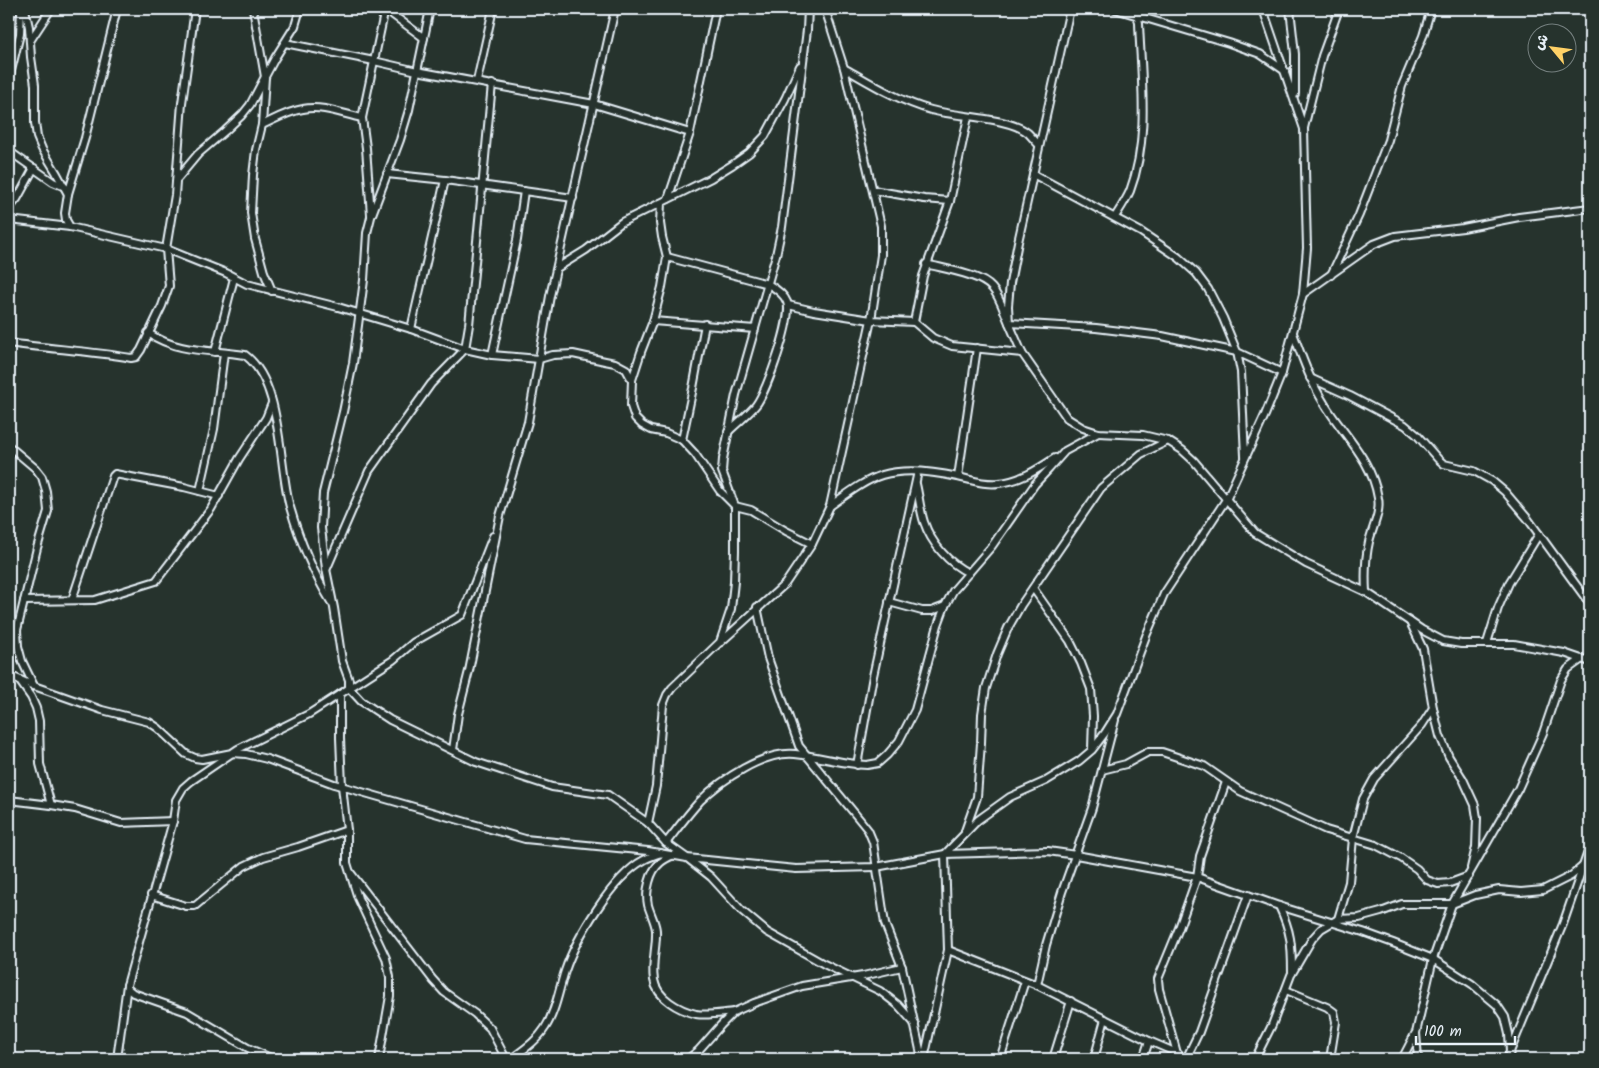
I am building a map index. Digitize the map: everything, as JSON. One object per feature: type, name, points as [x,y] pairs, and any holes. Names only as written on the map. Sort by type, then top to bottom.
[{"type":"street","points":[[9,79],[20,34],[21,9]]},
{"type":"street","points":[[25,9],[28,16],[35,85],[35,123],[38,137],[42,149],[68,194]]},
{"type":"street","points":[[30,41],[51,9]]},
{"type":"street","points":[[70,227],[66,220],[68,194],[85,138],[117,9]]},
{"type":"street","points":[[9,343],[132,358],[136,357],[141,350],[162,306],[169,286],[170,278],[166,249],[177,179],[182,103],[195,9]]},
{"type":"street","points":[[253,9],[265,77],[262,125],[252,176],[251,213],[255,239],[264,272],[272,291]]},
{"type":"street","points":[[177,179],[198,154],[225,132],[250,105],[295,26],[300,9]]},
{"type":"street","points":[[371,217],[362,118],[385,9],[424,38]]},
{"type":"street","points":[[430,9],[409,110],[371,217],[365,247],[364,280],[353,363],[323,493],[321,528],[326,569],[342,662],[349,680],[349,688],[361,701],[390,720],[476,762],[552,787],[608,795],[648,823],[666,842],[711,877],[742,911],[767,932],[880,991],[898,1005],[914,1024]]},
{"type":"street","points":[[476,81],[493,9]]},
{"type":"street","points":[[117,1059],[127,985],[173,821],[176,800],[184,788],[191,781],[232,753],[309,714],[393,660],[414,642],[462,616],[500,516],[528,422],[550,296],[558,268],[615,9]]},
{"type":"street","points":[[668,200],[690,133],[716,9]]},
{"type":"street","points":[[720,642],[730,609],[736,550],[735,506],[722,471],[723,459],[736,394],[768,284],[782,227],[808,9]]},
{"type":"street","points":[[648,823],[656,786],[663,705],[667,695],[720,642],[785,584],[812,544],[830,506],[871,320],[881,255],[881,226],[844,68],[825,9]]},
{"type":"street","points":[[1009,323],[1010,284],[1032,174],[1070,9]]},
{"type":"street","points":[[1115,9],[1137,12],[1229,42],[1260,54],[1285,71]]},
{"type":"street","points":[[1263,9],[1304,129]]},
{"type":"street","points":[[1290,9],[1295,54],[1294,100]]},
{"type":"street","points":[[1037,986],[1046,945],[1062,892],[1092,808],[1117,714],[1146,636],[1164,594],[1227,498],[1282,373],[1303,294],[1307,248],[1304,129],[1322,56],[1339,9]]},
{"type":"street","points":[[1330,276],[1359,215],[1388,140],[1402,86],[1423,36],[1431,9]]},
{"type":"street","points":[[1115,217],[1130,192],[1138,162],[1143,114],[1137,12]]},
{"type":"street","points":[[285,43],[374,61],[416,72],[476,81],[594,104],[690,133]]},
{"type":"street","points":[[558,268],[586,250],[622,222],[668,200],[732,165],[749,153],[765,136],[803,60]]},
{"type":"street","points":[[844,68],[897,98],[932,110],[1014,126],[1028,133],[1039,145]]},
{"type":"street","points":[[326,569],[369,471],[431,384],[465,349],[472,297],[492,84]]},
{"type":"street","points":[[262,125],[304,108],[317,108],[362,118]]},
{"type":"street","points":[[914,322],[926,264],[950,201],[968,117]]},
{"type":"street","points":[[9,151],[53,182],[64,187]]},
{"type":"street","points":[[9,209],[17,199],[34,168]]},
{"type":"street","points":[[387,174],[573,198]]},
{"type":"street","points":[[1032,174],[1115,217],[1178,256],[1196,273],[1208,290],[1223,318],[1237,352],[1241,372],[1245,458]]},
{"type":"street","points":[[411,329],[445,180]]},
{"type":"street","points":[[873,190],[950,201]]},
{"type":"street","points":[[492,355],[517,240],[524,191]]},
{"type":"street","points":[[661,203],[660,223],[667,258],[653,321],[632,380],[631,406],[635,418],[651,430],[666,433],[682,440],[695,454],[720,492],[735,506],[751,510],[812,544]]},
{"type":"street","points":[[1303,294],[1374,244],[1395,236],[1463,228],[1519,217],[1590,208]]},
{"type":"street","points":[[9,220],[70,227],[166,249],[226,273],[247,284],[411,329],[465,349],[492,355],[539,359],[553,355],[573,354],[616,363],[626,369],[632,380]]},
{"type":"street","points":[[667,258],[768,284],[782,294],[788,305],[788,313],[778,356],[761,398],[756,406],[728,432]]},
{"type":"street","points":[[926,264],[967,275],[985,282],[992,288],[1022,353],[1068,418],[1082,428],[1098,433],[1143,435],[1168,441],[1194,461],[1227,498],[1241,519],[1255,533],[1306,564],[1366,592],[1422,630],[1443,641],[1462,644],[1514,644],[1564,653],[1590,662]]},
{"type":"street","points":[[215,352],[234,278]]},
{"type":"street","points":[[788,305],[871,320],[914,322],[933,338],[952,346],[1022,353]]},
{"type":"street","points":[[653,321],[755,329]]},
{"type":"street","points":[[1009,323],[1096,328],[1162,336],[1237,352],[1282,373]]},
{"type":"street","points":[[682,440],[705,324]]},
{"type":"street","points":[[148,333],[168,344],[192,350],[224,352],[245,356],[252,360],[261,372],[277,422],[290,505],[304,550],[314,574],[334,608]]},
{"type":"street","points":[[1293,333],[1310,378],[1325,405],[1364,458],[1376,486],[1379,501],[1364,565],[1366,592]]},
{"type":"street","points":[[958,477],[977,348]]},
{"type":"street","points":[[200,491],[214,429],[224,352]]},
{"type":"street","points":[[1310,378],[1350,396],[1405,425],[1444,464],[1474,471],[1492,481],[1506,492],[1590,604]]},
{"type":"street","points":[[24,601],[95,600],[156,581],[194,533],[219,496],[239,459],[266,418],[272,403]]},
{"type":"street","points":[[830,506],[870,479],[884,474],[935,473],[979,483],[998,484],[1020,479],[1098,433]]},
{"type":"street","points":[[963,835],[977,797],[982,714],[986,688],[1008,628],[1101,488],[1141,454],[1168,441]]},
{"type":"street","points":[[9,446],[35,468],[42,477],[46,491],[48,511],[17,630],[18,646],[22,661],[34,686]]},
{"type":"street","points":[[666,842],[700,801],[722,783],[764,759],[779,754],[793,753],[857,765],[867,765],[878,763],[887,755],[899,741],[915,710],[945,606],[953,591],[992,546],[1035,484],[1066,451]]},
{"type":"street","points":[[910,472],[917,476]]},
{"type":"street","points":[[72,600],[115,474],[219,496]]},
{"type":"street","points":[[917,476],[916,484],[928,531],[948,559],[961,570],[969,573]]},
{"type":"street","points":[[857,765],[873,676],[917,476]]},
{"type":"street","points":[[453,750],[458,714],[469,671],[500,516]]},
{"type":"street","points":[[1487,643],[1498,608],[1509,583],[1539,534]]},
{"type":"street","points":[[1033,588],[1070,640],[1082,663],[1091,689],[1093,716],[1092,750]]},
{"type":"street","points":[[889,602],[927,611],[945,606]]},
{"type":"street","points":[[757,608],[768,658],[794,735],[806,755],[868,830],[873,842],[885,924],[902,967],[914,1024],[924,1059]]},
{"type":"street","points":[[1410,621],[1424,649],[1433,708],[1440,736],[1449,757],[1476,805],[1476,848],[1469,876]]},
{"type":"street","points":[[1402,1059],[1416,1033],[1433,959],[1452,904],[1518,789],[1543,733],[1561,680],[1568,669],[1582,660]]},
{"type":"street","points":[[10,676],[102,710],[149,722],[186,754],[195,758],[202,759],[232,753],[261,757],[342,786],[525,839],[610,846],[687,858],[796,869],[876,867],[945,854],[1048,851],[1197,877],[1279,906],[1335,921],[1433,959],[1472,984],[1497,1005],[1505,1017],[1509,1034],[1510,1052]]},
{"type":"street","points":[[18,679],[31,696],[36,708],[39,721],[40,764],[51,805]]},
{"type":"street","points":[[340,694],[342,786],[347,830],[348,869],[358,898],[386,958],[390,977],[390,996],[379,1059]]},
{"type":"street","points":[[1335,921],[1349,882],[1353,838],[1363,799],[1374,779],[1422,725],[1433,708]]},
{"type":"street","points":[[924,1059],[948,950],[945,854],[978,820],[1010,798],[1046,781],[1079,761],[1092,750],[1117,714]]},
{"type":"street","points":[[1102,770],[1126,764],[1148,752],[1162,752],[1204,766],[1240,791],[1318,826],[1376,845],[1402,858],[1417,869],[1427,880],[1438,884],[1450,883],[1469,876]]},
{"type":"street","points":[[1177,1053],[1158,979],[1197,877],[1200,856],[1226,782]]},
{"type":"street","points":[[9,801],[51,805],[92,813],[121,822],[173,821]]},
{"type":"street","points":[[151,895],[186,906],[195,906],[244,866],[263,857],[347,830]]},
{"type":"street","points":[[1508,1059],[1587,866],[1590,846]]},
{"type":"street","points":[[512,1059],[533,1042],[545,1029],[572,954],[608,895],[633,868],[644,860],[662,853]]},
{"type":"street","points":[[674,855],[661,862],[655,869],[650,878],[647,894],[648,908],[656,931],[653,979],[658,991],[683,1010],[697,1014],[734,1012]]},
{"type":"street","points":[[1255,1059],[1272,1025],[1292,976],[1312,940],[1321,929],[1335,921],[1358,918],[1402,904],[1452,904],[1476,895],[1499,890],[1521,892],[1543,890],[1587,866]]},
{"type":"street","points":[[348,869],[433,980],[444,992],[476,1014],[490,1028],[506,1059]]},
{"type":"street","points":[[948,950],[1071,1001],[1177,1053],[1184,1059],[1199,1032],[1248,895]]},
{"type":"street","points":[[1279,906],[1287,923],[1292,946],[1292,976]]},
{"type":"street","points":[[688,1059],[698,1051],[734,1012],[754,1003],[802,986],[902,967]]},
{"type":"street","points":[[1000,1059],[1026,981]]},
{"type":"street","points":[[127,985],[127,988],[133,993],[186,1012],[248,1048],[273,1059]]},
{"type":"street","points":[[1286,990],[1327,1007],[1334,1012],[1336,1022],[1330,1059]]},
{"type":"street","points":[[1053,1059],[1071,1001]]},
{"type":"street","points":[[1094,1059],[1105,1019]]},
{"type":"street","points":[[1416,1033],[1418,1059]]},
{"type":"street","points":[[1143,1059],[1150,1041]]}]
